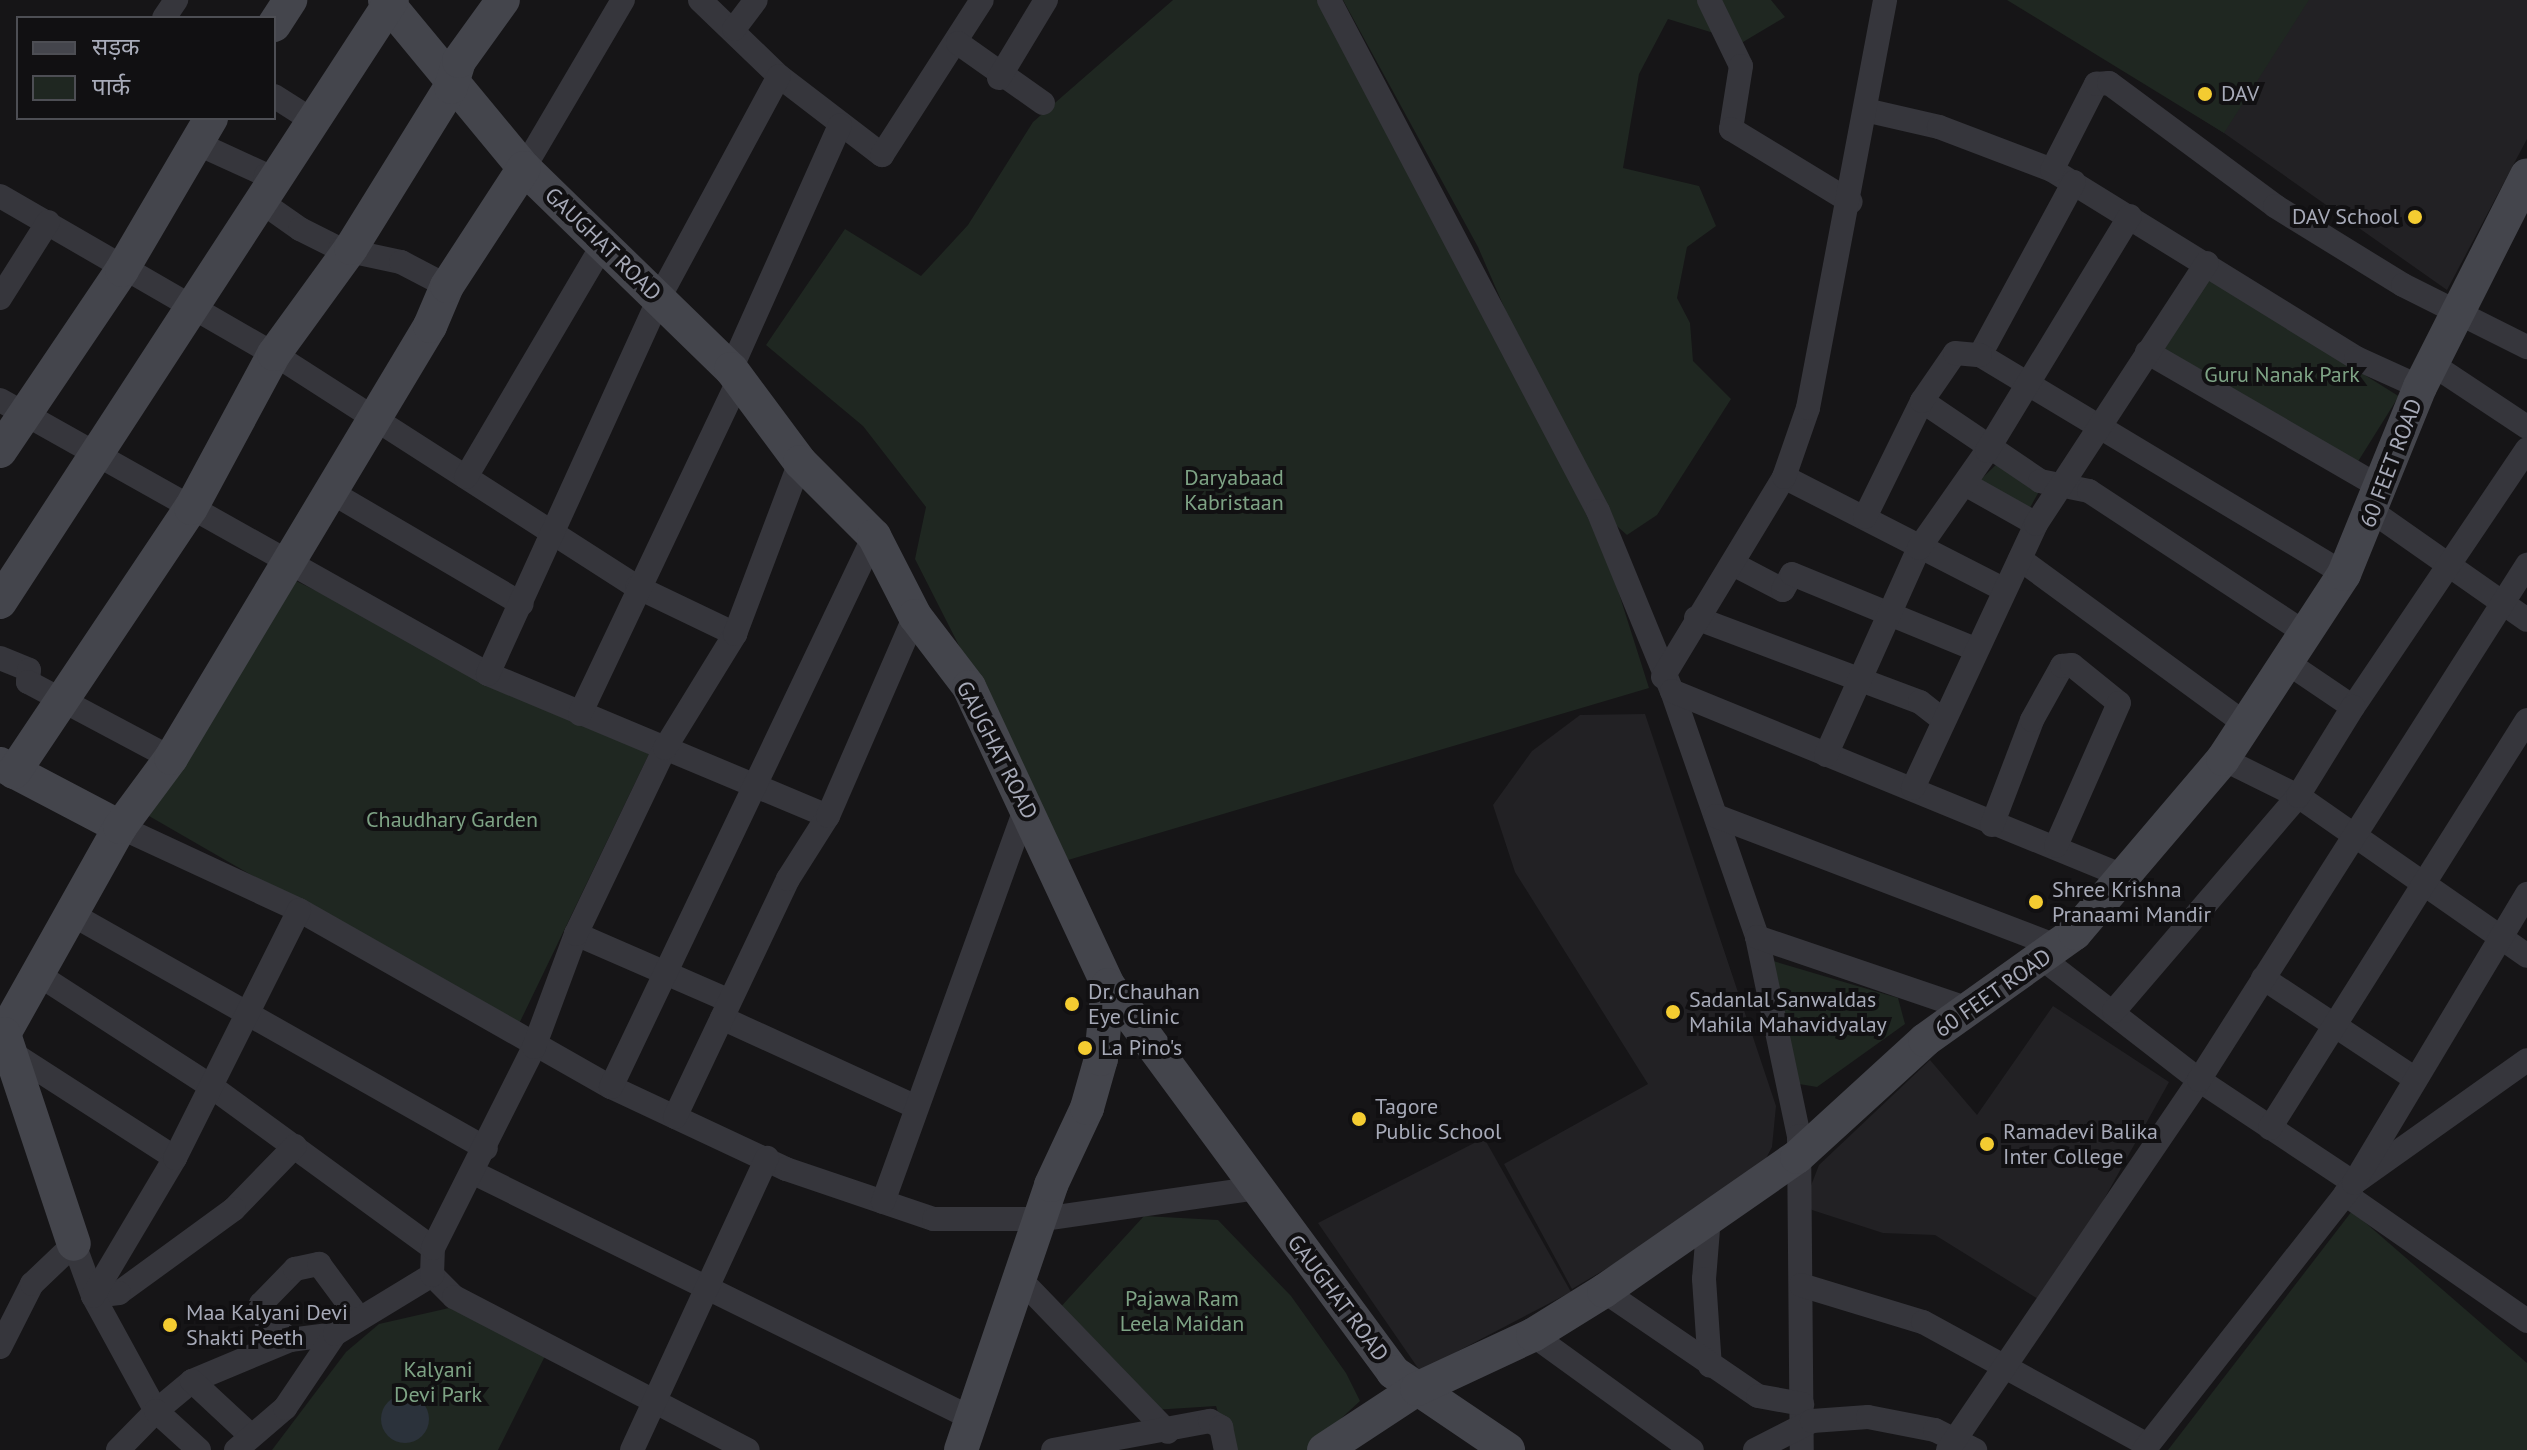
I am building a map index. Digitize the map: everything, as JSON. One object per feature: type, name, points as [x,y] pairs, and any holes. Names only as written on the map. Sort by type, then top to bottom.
[{"type":"street","points":[[276,22],[290,0]]},
{"type":"street","points":[[503,0],[459,61],[451,87],[351,248],[274,354],[191,508],[69,698],[7,768],[120,827],[299,910],[534,1047],[611,1087],[767,1158],[883,1202],[934,1219],[1043,1219],[1257,1188]]},
{"type":"street","points":[[199,1450],[156,1411],[93,1296],[4,1049],[4,1034],[75,916],[120,827],[171,758],[375,419],[447,286],[524,168],[623,0]]},
{"type":"street","points":[[700,0],[734,29],[779,76],[882,155],[958,43],[982,0]]},
{"type":"street","points":[[734,29],[756,0]]},
{"type":"street","points":[[999,78],[1046,0]]},
{"type":"street","points":[[1329,0],[1598,511],[1667,684],[1757,937],[1796,1118],[1802,1450]]},
{"type":"street","points":[[1709,0],[1741,66],[1731,129],[1851,202]]},
{"type":"street","points":[[1667,684],[1696,618],[1733,564],[1784,477],[1819,367],[1885,0]]},
{"type":"street","points":[[0,602],[99,456],[389,2]]},
{"type":"street","name":"GAUGHAT ROAD","points":[[389,2],[451,87],[524,168],[659,298],[734,376],[800,462],[874,536],[915,616],[969,687],[1108,985],[1393,1372],[1508,1450]]},
{"type":"street","points":[[958,43],[999,78],[1043,103]]},
{"type":"street","points":[[488,674],[557,534],[659,298],[779,76]]},
{"type":"street","points":[[2052,170],[2096,84],[2109,83],[2275,206],[2457,311],[2527,347]]},
{"type":"street","points":[[276,97],[315,122]]},
{"type":"street","points":[[1865,110],[1939,127],[2052,170],[2130,216],[2162,244],[2207,263],[2356,358],[2426,376],[2527,427]]},
{"type":"street","points":[[580,714],[734,376],[840,125]]},
{"type":"street","points":[[0,451],[13,409],[122,270],[202,130],[266,175],[263,203]]},
{"type":"street","name":"60 FEET ROAD","points":[[1324,1450],[1417,1389],[1533,1335],[1604,1291],[1797,1157],[1969,1009],[2051,953],[2125,877],[2223,759],[2344,574],[2378,500],[2426,376],[2527,175]]},
{"type":"street","points":[[1980,355],[2074,182]]},
{"type":"street","points":[[0,196],[48,222],[122,270],[274,354],[637,587],[735,634]]},
{"type":"street","points":[[263,203],[340,249],[351,248],[447,286]]},
{"type":"street","points":[[1826,755],[1857,677],[1890,614],[1919,548],[1987,451],[2026,382],[2130,216]]},
{"type":"street","points":[[0,298],[48,222]]},
{"type":"street","points":[[466,477],[603,244]]},
{"type":"street","points":[[1913,788],[1975,649],[2036,524],[2207,263]]},
{"type":"street","points":[[1865,517],[1922,401],[1959,349],[1980,355],[2344,574]]},
{"type":"street","points":[[2147,352],[2378,500],[2452,565],[2527,620]]},
{"type":"street","points":[[1922,401],[1978,435],[1987,451],[2040,481],[2064,481],[2307,634]]},
{"type":"street","points":[[13,409],[488,674],[828,816]]},
{"type":"street","points":[[2114,1011],[2298,796],[2353,707],[2452,565],[2527,449]]},
{"type":"street","points":[[739,1448],[454,1297],[432,1275],[433,1248],[474,1173],[534,1047],[576,934],[665,748],[735,634],[800,462]]},
{"type":"street","points":[[1784,477],[2005,590]]},
{"type":"street","points":[[1965,484],[2036,524]]},
{"type":"street","points":[[331,492],[522,604]]},
{"type":"street","points":[[611,1087],[874,536]]},
{"type":"street","points":[[2020,559],[2247,725]]},
{"type":"street","points":[[1733,564],[1783,590],[1792,574],[1975,649]]},
{"type":"street","points":[[1604,1291],[1758,1396],[1801,1414],[1868,1417],[1959,1446],[2006,1361],[2199,1080],[2527,565]]},
{"type":"street","points":[[675,1117],[725,1009],[828,816],[915,616]]},
{"type":"street","points":[[1696,618],[1920,702],[1943,720]]},
{"type":"street","points":[[0,658],[29,670],[28,682],[69,698],[171,758]]},
{"type":"street","points":[[2288,663],[2353,707]]},
{"type":"street","points":[[1992,825],[2032,720],[2062,666],[2072,665],[2119,703],[2056,846]]},
{"type":"street","points":[[1667,684],[1826,755],[1913,788],[1992,825],[2056,846],[2125,877]]},
{"type":"street","points":[[2270,1128],[2427,885],[2527,720]]},
{"type":"street","points":[[2223,759],[2298,796],[2527,956]]},
{"type":"street","points":[[883,1202],[914,1106],[1026,808]]},
{"type":"street","points":[[1716,816],[2051,953],[2114,1011],[2199,1080],[2270,1128],[2527,1321]]},
{"type":"street","points":[[1801,1285],[1923,1322],[2006,1361],[2146,1447],[2349,1188],[2527,894]]},
{"type":"street","points":[[93,1296],[175,1158],[299,910]]},
{"type":"street","points":[[75,916],[250,1009],[486,1149]]},
{"type":"street","points":[[576,934],[665,972],[725,1009],[914,1106]]},
{"type":"street","points":[[1757,937],[1969,1009]]},
{"type":"street","points":[[39,975],[212,1087],[433,1248]]},
{"type":"street","points":[[2263,978],[2414,1078]]},
{"type":"street","points":[[961,1450],[1101,1059],[1108,985]]},
{"type":"street","points":[[4,1049],[175,1158]]},
{"type":"street","points":[[2349,1188],[2527,1060]]},
{"type":"street","points":[[93,1296],[119,1293],[234,1209],[295,1146]]},
{"type":"street","points":[[632,1450],[767,1158]]},
{"type":"street","points":[[474,1173],[706,1292],[973,1419]]},
{"type":"street","points":[[1709,1217],[1704,1318],[1710,1366]]},
{"type":"street","points":[[0,1347],[5,1316],[45,1267],[74,1244]]},
{"type":"street","points":[[290,1340],[266,1320],[261,1304],[295,1269],[319,1264],[359,1318]]},
{"type":"street","points":[[192,1381],[242,1442],[285,1408],[335,1334],[432,1275]]},
{"type":"street","points":[[1021,1280],[1168,1432]]},
{"type":"street","points":[[118,1450],[156,1411],[192,1381],[290,1340],[335,1334]]},
{"type":"street","points":[[1533,1335],[1692,1450]]},
{"type":"street","points":[[1755,1450],[1801,1414]]},
{"type":"street","points":[[1053,1450],[1216,1423],[1226,1450]]},
{"type":"shaded area","name":"DAV School","points":[[2012,0],[2527,0],[2527,139],[2447,290],[2224,133]]},
{"type":"shaded area","name":"Sadanlal Sanwaldas Mahila Mahavidyalay","points":[[1645,714],[1776,1106],[1772,1147],[1754,1181],[1572,1289],[1504,1164],[1648,1084],[1515,872],[1493,805],[1532,751],[1580,715]]},
{"type":"shaded area","name":"Ramadevi Balika Inter College","points":[[2053,1006],[2169,1082],[2046,1304],[1935,1235],[1883,1233],[1812,1210],[1805,1201],[1819,1165],[1930,1060],[1977,1115]]},
{"type":"shaded area","points":[[1484,1138],[1571,1292],[1420,1371],[1318,1223]]},
{"type":"shaded area","points":[[405,1395],[414,1396],[422,1402],[428,1410],[428,1428],[422,1436],[414,1442],[405,1443],[396,1442],[388,1436],[382,1428],[381,1419],[382,1410],[388,1402],[396,1396]]},
{"type":"green space","name":"Daryabaad Kabristaan","points":[[1173,0],[1335,0],[1608,559],[1649,688],[1068,860],[915,559],[926,507],[863,426],[766,345],[845,229],[921,276],[968,225],[1033,122]]},
{"type":"green space","points":[[1343,0],[1771,0],[1785,17],[1743,42],[1668,19],[1639,74],[1623,168],[1699,186],[1716,226],[1687,247],[1677,298],[1690,323],[1693,361],[1731,399],[1657,515],[1627,535],[1609,519],[1543,397],[1478,247]]},
{"type":"green space","name":"DAV","points":[[2007,0],[2309,0],[2224,133]]},
{"type":"green space","name":"Guru Nanak Park","points":[[2208,277],[2399,396],[2353,470],[2162,351]]},
{"type":"green space","points":[[2000,461],[2041,488],[2027,513],[1978,482]]},
{"type":"green space","name":"Chaudhary Garden","points":[[290,578],[649,754],[517,1028],[149,816]]},
{"type":"green space","points":[[1770,960],[1898,998],[1905,1024],[1817,1087],[1799,1084]]},
{"type":"green space","points":[[2352,1211],[2527,1363],[2527,1450],[2168,1450]]},
{"type":"green space","name":"Pajawa Ram Leela Maidan","points":[[1144,1216],[1218,1220],[1291,1296],[1346,1373],[1360,1401],[1307,1450],[1230,1450],[1216,1406],[1153,1410],[1057,1311]]},
{"type":"green space","name":"Kalyani Devi Park","points":[[449,1308],[547,1352],[498,1450],[272,1450],[346,1352],[379,1324]]},
{"type":"place","name":"DAV","points":[[2205,94]]},
{"type":"place","name":"DAV School","points":[[2415,217]]},
{"type":"place","name":"Shree Krishna Pranaami Mandir","points":[[2036,902]]},
{"type":"place","name":"Dr. Chauhan Eye Clinic","points":[[1072,1004]]},
{"type":"place","name":"Sadanlal Sanwaldas Mahila Mahavidyalay","points":[[1673,1012]]},
{"type":"place","name":"La Pino's","points":[[1085,1048]]},
{"type":"place","name":"Tagore Public School","points":[[1359,1119]]},
{"type":"place","name":"Ramadevi Balika Inter College","points":[[1987,1144]]},
{"type":"place","name":"Maa Kalyani Devi Shakti Peeth","points":[[170,1325]]}]
